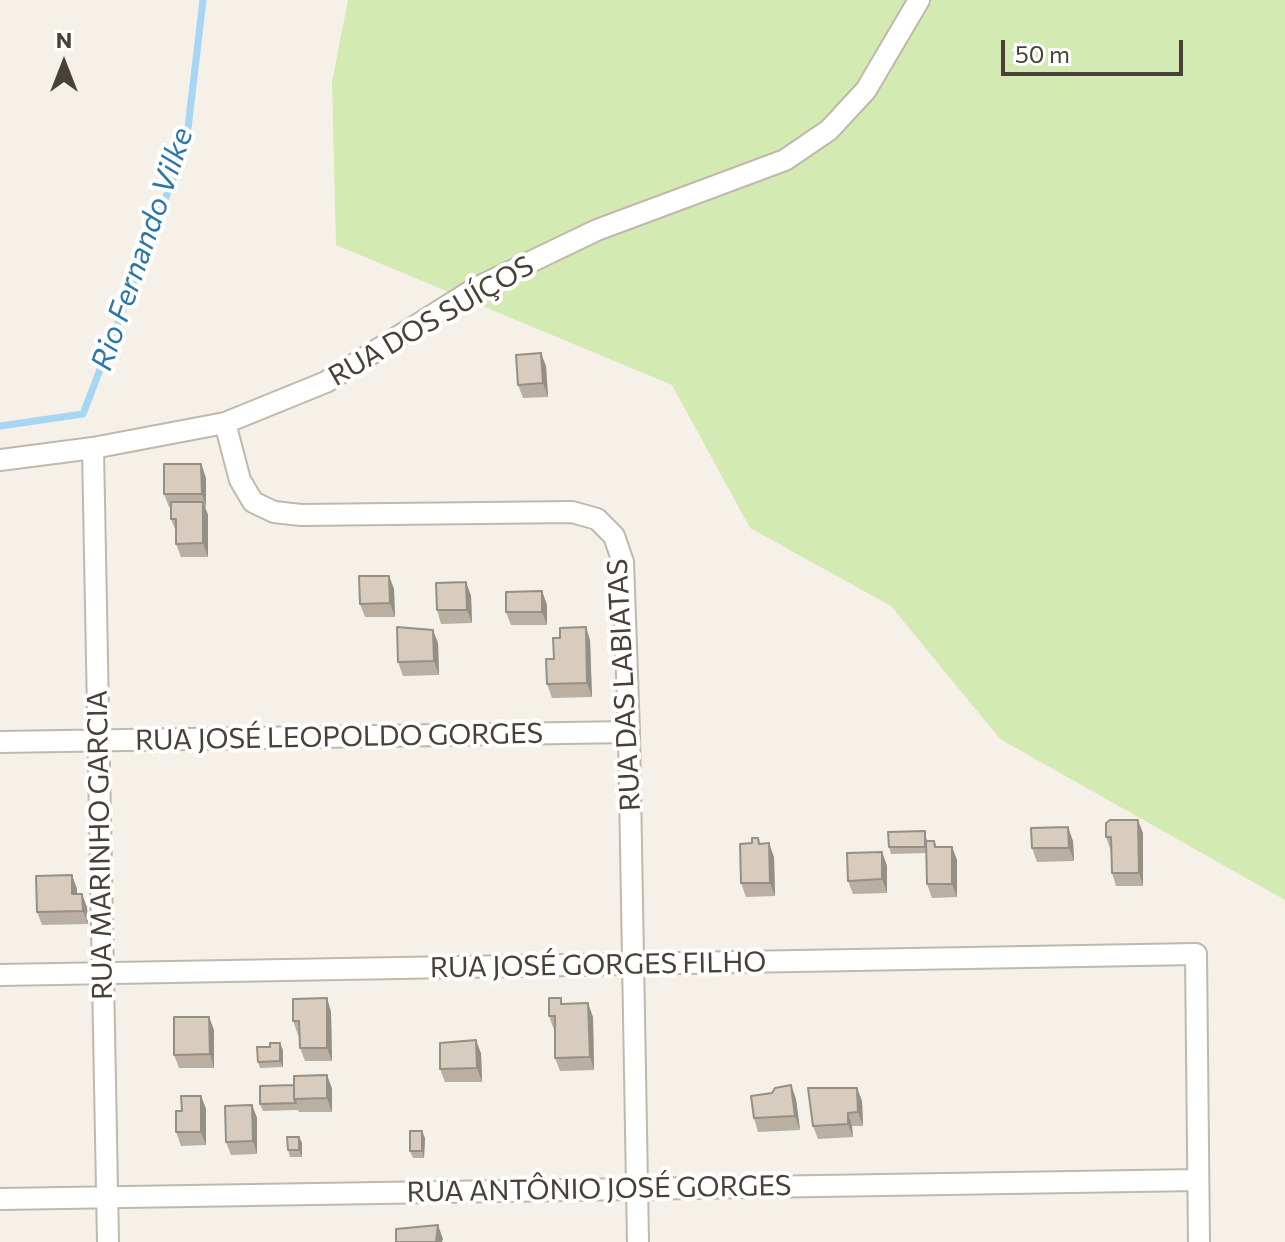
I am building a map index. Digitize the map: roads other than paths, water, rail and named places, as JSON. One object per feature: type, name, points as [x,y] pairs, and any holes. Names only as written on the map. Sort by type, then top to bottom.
[{"type":"street","name":"RUA DOS SUÍÇOS","points":[[0,460],[93,448],[225,423],[326,382],[476,288],[597,230],[785,160],[829,130],[866,90],[919,0]]},
{"type":"street","name":"RUA DAS LABIATAS","points":[[225,423],[240,480],[253,502],[274,512],[572,512],[597,519],[614,536],[623,562],[629,732],[638,1242]]},
{"type":"street","name":"RUA MARINHO GARCIA","points":[[93,448],[108,1242]]},
{"type":"street","name":"RUA JOSÉ LEOPOLDO GORGES","points":[[0,742],[629,732]]},
{"type":"street","name":"RUA JOSÉ GORGES FILHO","points":[[0,975],[1196,954],[1198,1180]]},
{"type":"street","name":"RUA ANTÔNIO JOSÉ GORGES","points":[[0,1199],[1198,1180]]},
{"type":"street","points":[[1198,1180],[1199,1242]]},
{"type":"waterway","name":"Rio Fernando Vilke","points":[[0,426],[83,414],[186,145],[203,0]]}]
